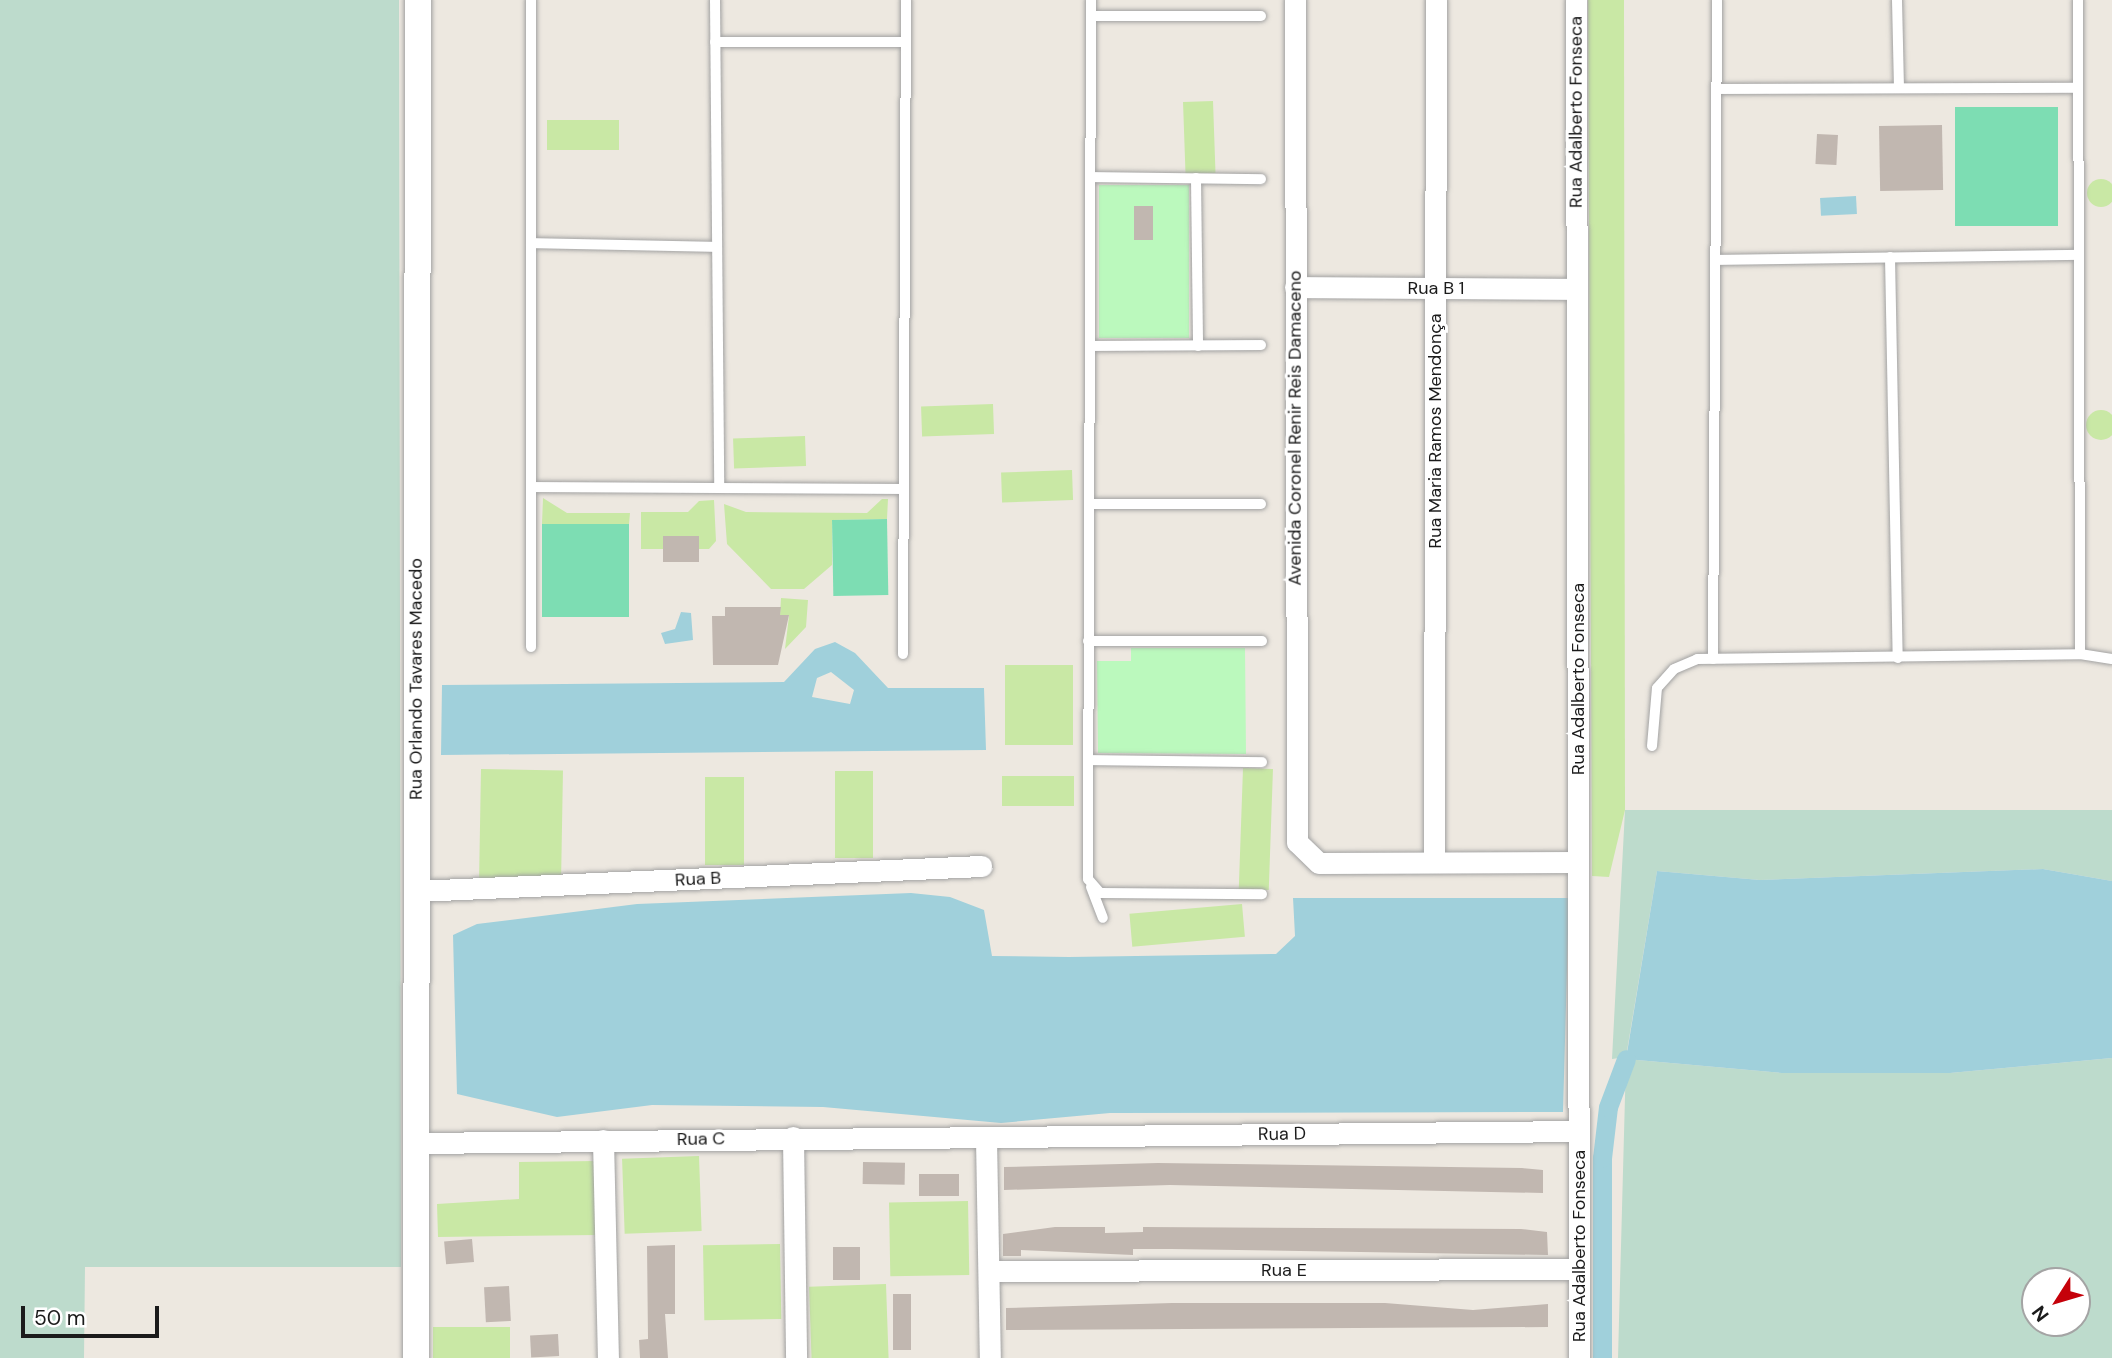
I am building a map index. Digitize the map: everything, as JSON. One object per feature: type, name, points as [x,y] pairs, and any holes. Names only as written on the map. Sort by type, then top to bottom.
[{"type":"street","name":"Rua Orlando Tavares Macedo","points":[[416,1358],[418,0]]},
{"type":"street","name":"Avenida Coronel Renir Reis Damaceno","points":[[1295,0],[1296,833],[1303,854],[1319,863],[1434,862]]},
{"type":"street","name":"Rua Maria Ramos Mendonça","points":[[1434,862],[1436,0]]},
{"type":"street","name":"Rua Adalberto Fonseca","points":[[1576,0],[1579,1358]]},
{"type":"street","name":"Rua B 1","points":[[1295,287],[1577,289]]},
{"type":"street","points":[[1434,862],[1578,863]]},
{"type":"street","name":"Rua B","points":[[416,891],[981,866]]},
{"type":"street","name":"Rua D","points":[[986,1138],[1578,1130]]},
{"type":"street","points":[[793,1137],[796,1358]]},
{"type":"street","name":"Rua C","points":[[416,1143],[793,1137],[986,1138]]},
{"type":"street","points":[[986,1138],[990,1358]]},
{"type":"street","points":[[603,1140],[608,1358]]},
{"type":"street","name":"Rua E","points":[[989,1271],[1579,1269]]},
{"type":"lane","points":[[530,0],[531,647]]},
{"type":"lane","points":[[715,0],[719,488]]},
{"type":"lane","points":[[903,654],[906,0]]},
{"type":"lane","points":[[1091,0],[1088,760],[1091,887],[1103,919]]},
{"type":"lane","points":[[1713,659],[1717,0]]},
{"type":"lane","points":[[1897,0],[1899,88]]},
{"type":"lane","points":[[2078,0],[2080,654]]},
{"type":"lane","points":[[1091,16],[1261,16]]},
{"type":"lane","points":[[715,42],[905,43]]},
{"type":"lane","points":[[1718,89],[2078,88]]},
{"type":"lane","points":[[1091,177],[1261,179]]},
{"type":"lane","points":[[1196,178],[1198,346]]},
{"type":"lane","points":[[531,243],[717,247]]},
{"type":"lane","points":[[1716,260],[2079,255]]},
{"type":"lane","points":[[1890,257],[1898,658]]},
{"type":"lane","points":[[1090,346],[1261,345]]},
{"type":"lane","points":[[531,487],[903,489]]},
{"type":"lane","points":[[1089,504],[1261,504]]},
{"type":"lane","points":[[1088,641],[1262,640]]},
{"type":"lane","points":[[1652,746],[1652,701],[1664,678],[1685,663],[1713,659],[2080,654],[2112,659]]},
{"type":"lane","points":[[1088,760],[1262,762]]},
{"type":"lane","points":[[1091,887],[1109,893],[1262,894]]},
{"type":"green space","points":[[0,0],[399,0],[401,1267],[85,1267],[84,1358],[0,1358]]},
{"type":"green space","points":[[1588,0],[1624,0],[1625,810],[1609,877],[1592,876]]},
{"type":"green space","points":[[1213,101],[1216,173],[1186,174],[1183,102]]},
{"type":"green space","points":[[1955,107],[2058,107],[2058,226],[1955,226]]},
{"type":"green space","points":[[547,120],[619,120],[619,150],[547,150]]},
{"type":"green space","points":[[2101,179],[2111,183],[2115,193],[2111,203],[2101,207],[2091,203],[2087,193],[2091,183]]},
{"type":"green space","points":[[1099,185],[1189,185],[1189,338],[1099,338]]},
{"type":"green space","points":[[993,404],[994,434],[922,436],[921,407]]},
{"type":"green space","points":[[2101,410],[2107,411],[2115,419],[2115,431],[2107,439],[2101,440],[2095,439],[2087,431],[2086,425],[2087,419],[2095,411]]},
{"type":"green space","points":[[805,436],[806,466],[734,468],[733,439]]},
{"type":"green space","points":[[1072,470],[1073,500],[1002,502],[1001,472]]},
{"type":"green space","points":[[543,498],[567,513],[630,513],[629,524],[542,524]]},
{"type":"green space","points":[[882,499],[888,499],[887,519],[832,520],[832,565],[804,589],[771,589],[727,544],[724,504],[746,512],[867,513]]},
{"type":"green space","points":[[714,500],[716,541],[709,549],[699,549],[698,536],[663,537],[663,549],[641,549],[641,512],[688,512],[699,501]]},
{"type":"green space","points":[[887,519],[888,595],[833,596],[832,520]]},
{"type":"green space","points":[[542,524],[629,524],[629,617],[542,617]]},
{"type":"green space","points":[[781,598],[808,600],[806,627],[785,649],[789,616],[780,615]]},
{"type":"green space","points":[[1131,648],[1245,648],[1246,754],[1098,753],[1097,661],[1131,661]]},
{"type":"green space","points":[[1005,665],[1073,665],[1073,745],[1005,745]]},
{"type":"green space","points":[[1243,768],[1273,769],[1269,890],[1239,889]]},
{"type":"green space","points":[[481,769],[563,770],[561,879],[479,878]]},
{"type":"green space","points":[[835,771],[873,771],[873,858],[835,858]]},
{"type":"green space","points":[[1002,776],[1074,776],[1074,806],[1002,806]]},
{"type":"green space","points":[[705,777],[744,777],[744,865],[705,865]]},
{"type":"green space","points":[[1625,810],[2112,810],[2112,881],[2043,869],[1760,880],[1657,871],[1626,1057],[1612,1059]]},
{"type":"green space","points":[[1242,904],[1245,937],[1132,947],[1129,914]]},
{"type":"green space","points":[[2112,1058],[2112,1358],[1618,1358],[1626,1059],[1782,1073],[1950,1073]]},
{"type":"green space","points":[[699,1156],[702,1231],[625,1234],[622,1159]]},
{"type":"green space","points":[[596,1161],[597,1235],[438,1237],[437,1204],[519,1199],[519,1162]]},
{"type":"green space","points":[[968,1201],[969,1275],[890,1276],[889,1202]]},
{"type":"green space","points":[[780,1244],[781,1319],[704,1320],[703,1245]]},
{"type":"green space","points":[[886,1284],[889,1358],[812,1358],[809,1287]]},
{"type":"green space","points":[[433,1327],[510,1327],[510,1358],[433,1358]]},
{"type":"water","points":[[1856,196],[1857,214],[1821,216],[1820,198]]},
{"type":"water","points":[[681,612],[691,613],[693,640],[665,644],[661,633],[675,629]]},
{"type":"water","points":[[835,642],[855,653],[888,688],[984,688],[986,750],[441,755],[442,685],[784,682],[815,649]],"holes":[[[831,672],[854,690],[850,704],[812,697],[817,678]]]},
{"type":"water","points":[[2043,869],[2112,881],[2112,1058],[1950,1073],[1782,1073],[1626,1059],[1657,871],[1760,880]]},
{"type":"water","points":[[911,893],[950,897],[984,910],[992,956],[1069,957],[1276,954],[1295,936],[1293,898],[1569,898],[1563,1112],[1110,1113],[1001,1123],[823,1107],[652,1105],[557,1117],[457,1094],[453,935],[477,924],[637,904]]},
{"type":"building","points":[[1942,125],[1943,190],[1880,191],[1879,126]]},
{"type":"building","points":[[1817,134],[1838,135],[1836,165],[1815,164]]},
{"type":"building","points":[[1134,206],[1153,206],[1153,240],[1134,240]]},
{"type":"building","points":[[663,536],[699,536],[699,562],[663,562]]},
{"type":"building","points":[[725,607],[781,607],[780,615],[789,615],[778,665],[713,665],[712,616],[725,616]]},
{"type":"building","points":[[863,1162],[905,1163],[905,1185],[863,1184]]},
{"type":"building","points":[[1158,1163],[1522,1168],[1543,1170],[1543,1193],[1170,1185],[1004,1190],[1004,1167]]},
{"type":"building","points":[[919,1174],[959,1174],[959,1196],[919,1196]]},
{"type":"building","points":[[1055,1227],[1105,1227],[1105,1233],[1143,1232],[1143,1227],[1521,1229],[1547,1232],[1548,1255],[1133,1249],[1133,1255],[1021,1250],[1021,1256],[1003,1256],[1003,1234]]},
{"type":"building","points":[[472,1239],[474,1262],[446,1264],[444,1241]]},
{"type":"building","points":[[675,1245],[675,1314],[665,1314],[668,1358],[640,1358],[639,1340],[648,1339],[647,1246]]},
{"type":"building","points":[[833,1247],[860,1247],[860,1280],[833,1280]]},
{"type":"building","points":[[509,1286],[511,1321],[486,1322],[484,1287]]},
{"type":"building","points":[[893,1294],[911,1294],[911,1350],[893,1350]]},
{"type":"building","points":[[1172,1303],[1385,1303],[1473,1310],[1548,1304],[1548,1327],[1006,1330],[1006,1308]]},
{"type":"building","points":[[558,1334],[559,1356],[531,1357],[530,1335]]},
{"type":"waterway","points":[[1602,1358],[1602,1158],[1608,1107],[1626,1059]]}]
